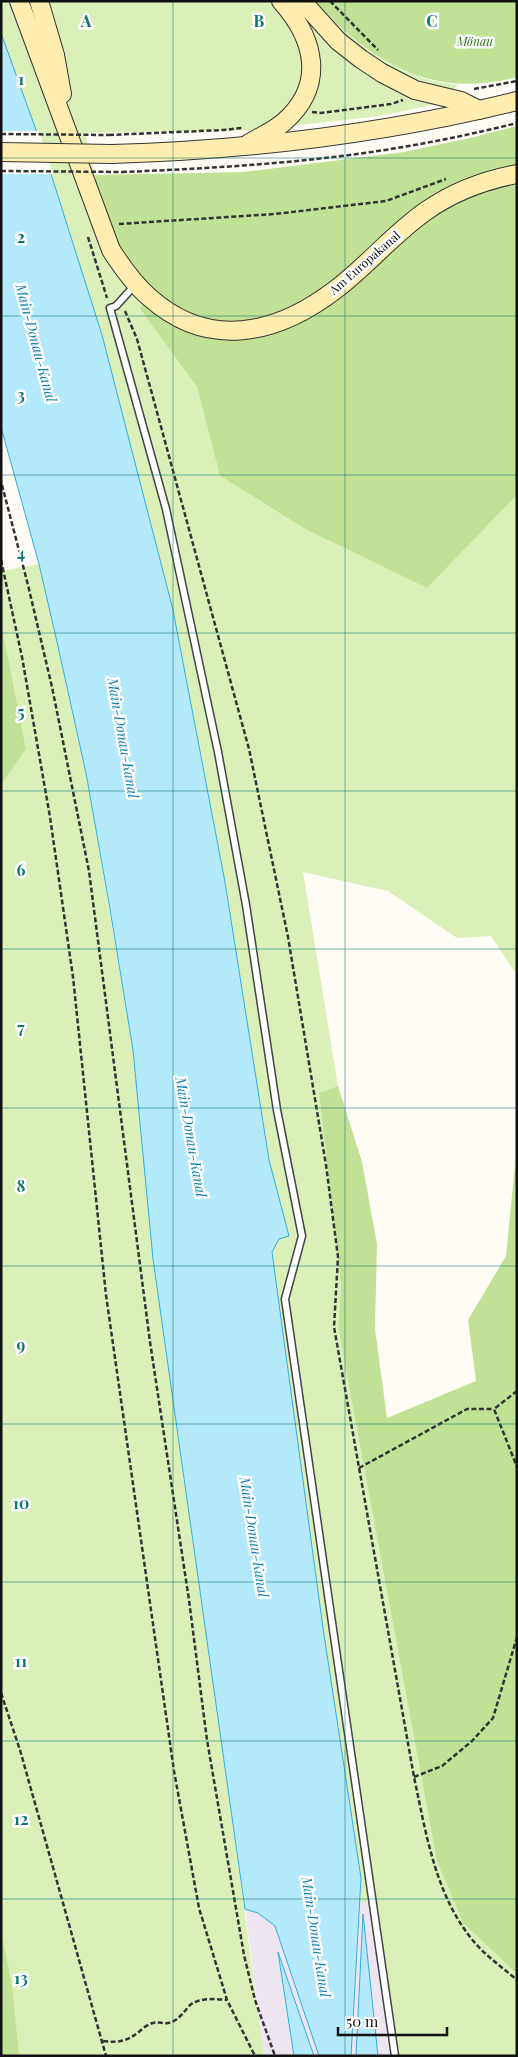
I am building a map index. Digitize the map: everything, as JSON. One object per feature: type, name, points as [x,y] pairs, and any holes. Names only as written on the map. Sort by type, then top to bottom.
[{"type":"main road","name":"Am Europakanal","points":[[19,1],[111,250],[136,284],[160,306],[180,318],[202,327],[234,332],[265,326],[294,315],[323,299],[336,289],[409,223],[439,203],[485,182],[517,174]]},
{"type":"main road","name":"Am Europakanal","points":[[39,1],[55,54],[72,144]]},
{"type":"main road","points":[[240,148],[283,123],[298,107],[308,85],[311,62],[306,38],[294,16],[281,1]]},
{"type":"main road","points":[[302,1],[338,41],[382,73],[415,90],[461,101],[479,110]]},
{"type":"main road","points":[[1,152],[112,154],[240,148],[383,130],[517,101]]},
{"type":"lane","points":[[136,284],[121,301],[110,308],[166,509],[208,707],[246,905],[279,1119],[302,1236],[285,1299],[395,2056]]},
{"type":"path","points":[[330,1],[384,56]]},
{"type":"path","points":[[1,134],[109,136]]},
{"type":"path","points":[[1,171],[122,172]]},
{"type":"path","points":[[114,224],[275,214],[386,201],[448,179]]},
{"type":"path","points":[[85,229],[110,308]]},
{"type":"path","points":[[121,301],[137,338],[249,749],[288,937],[327,1174],[338,1258],[334,1327],[414,1777],[433,1862],[451,1906],[472,1939],[487,1956],[517,1980]]},
{"type":"path","points":[[2,485],[52,687],[89,871],[149,1332],[189,1600],[207,1740],[244,1954],[255,2000],[275,2056]]},
{"type":"path","points":[[1,560],[22,657],[50,817],[73,977],[106,1295],[174,1771],[199,1908],[227,2000],[255,2056]]},
{"type":"path","points":[[360,1468],[467,1409],[494,1409],[517,1391]]},
{"type":"path","points":[[494,1409],[517,1467]]},
{"type":"path","points":[[414,1777],[442,1766],[472,1741],[493,1718],[517,1637]]},
{"type":"path","points":[[1,1693],[23,1759],[104,2042],[106,2056]]},
{"type":"path","points":[[104,2042],[118,2043],[132,2038],[154,2022],[162,2024],[172,2023],[191,2004],[210,1999],[227,2000]]},
{"type":"shaded area","points":[[360,1902],[377,1902],[399,2056],[351,2056]]},
{"type":"shaded area","points":[[245,1909],[258,1913],[275,1926],[319,2056],[264,2056]]},
{"type":"green space","points":[[1,1],[314,1],[339,26],[379,58],[410,73],[431,80],[458,85],[437,104],[380,116],[254,130],[85,133],[95,175],[103,229],[111,251],[142,304],[140,309],[197,387],[220,476],[307,530],[427,588],[517,495],[517,975],[491,936],[457,938],[388,891],[303,872],[338,1086],[319,1093],[341,1287],[338,1327],[437,1862],[463,1923],[517,1974],[517,2056],[399,2056],[377,1902],[360,1902],[361,1878],[323,1628],[272,1252],[279,1239],[289,1236],[269,1160],[225,882],[173,610],[102,335],[44,152],[1,33]]},
{"type":"green space","name":"Mönau","points":[[314,1],[517,1],[517,77],[486,83],[457,83],[430,79],[405,70],[381,58],[358,42]]},
{"type":"green space","points":[[517,126],[517,495],[427,588],[307,530],[220,476],[197,387],[140,309],[142,304],[111,251],[103,229],[95,175],[243,172],[404,152]]},
{"type":"green space","points":[[39,564],[86,773],[133,1050],[153,1259],[264,2056],[18,2056],[1,1943],[1,785],[26,749],[1,622],[1,571]]},
{"type":"green space","points":[[1,622],[26,749],[1,785]]},
{"type":"green space","points":[[338,1086],[362,1162],[377,1244],[375,1329],[387,1418],[476,1381],[468,1320],[506,1256],[517,1145],[517,1974],[463,1923],[437,1862],[338,1327],[341,1287],[319,1093]]},
{"type":"green space","points":[[1,1930],[12,1985],[19,2056],[1,2056]]},
{"type":"water","name":"Main-Donau-Kanal","points":[[1,33],[44,152],[102,335],[173,610],[225,882],[269,1160],[289,1236],[279,1239],[272,1252],[323,1628],[361,1878],[351,2056],[319,2056],[275,1926],[258,1913],[245,1909],[153,1259],[133,1050],[110,909],[86,773],[57,642],[39,564],[1,427]]},
{"type":"water","points":[[363,1914],[378,2056],[356,2056]]},
{"type":"water","points":[[278,1952],[314,2056],[294,2056]]},
{"type":"pier","points":[[1,131],[39,131],[53,174],[1,174]]}]
